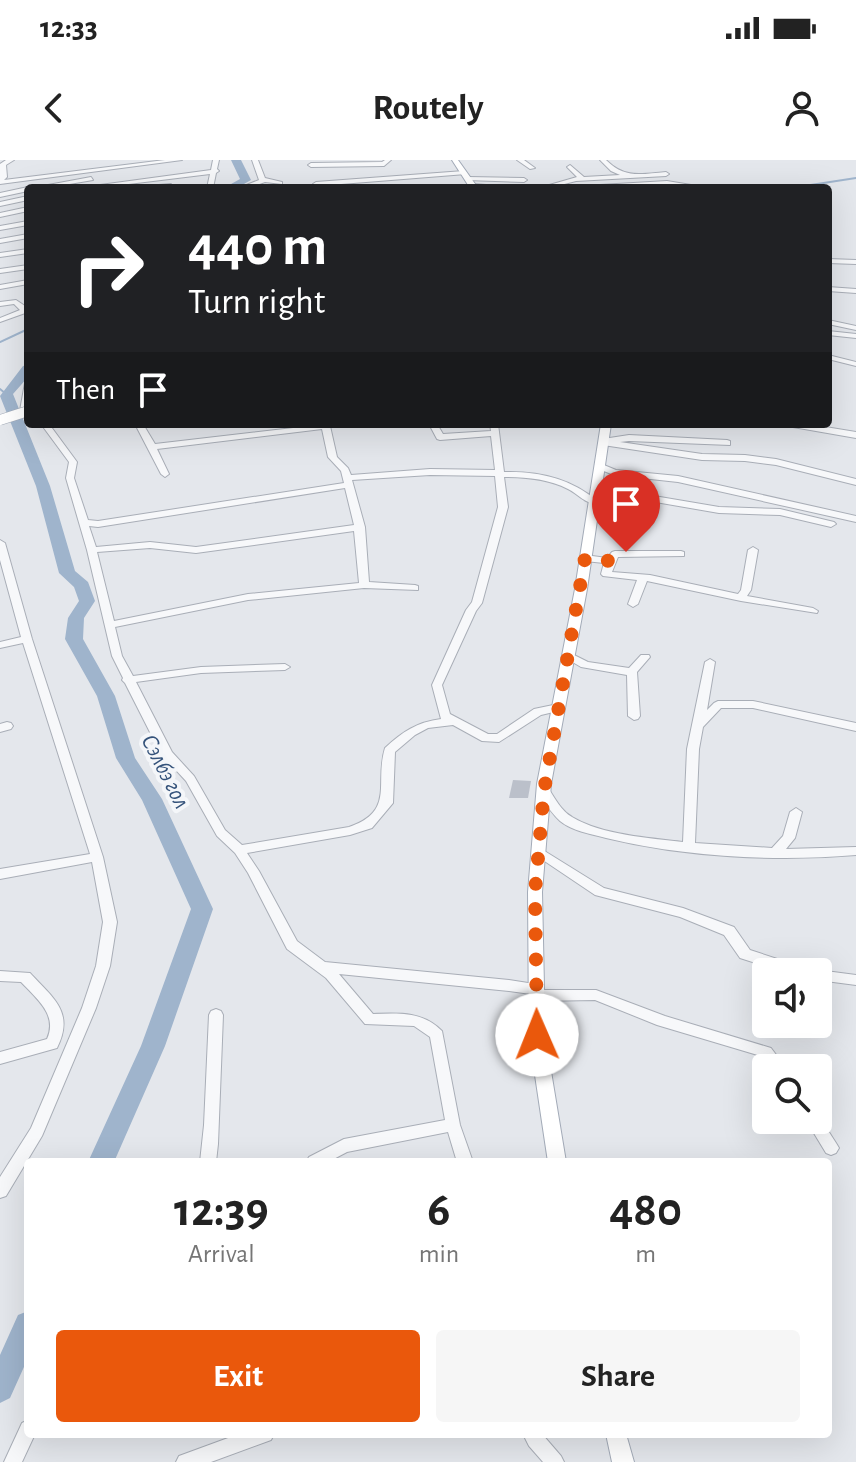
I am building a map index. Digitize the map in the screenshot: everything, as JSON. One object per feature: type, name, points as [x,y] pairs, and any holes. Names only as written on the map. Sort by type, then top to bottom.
[{"type":"main road","points":[[455,160],[469,182]]},
{"type":"main road","points":[[0,420],[24,415]]},
{"type":"main road","points":[[556,1158],[537,1035],[535,892],[544,791],[605,428]]},
{"type":"main road","points":[[617,1438],[623,1462]]},
{"type":"street","points":[[0,181],[4,177],[3,164],[23,160]]},
{"type":"street","points":[[0,181],[179,160]]},
{"type":"street","points":[[211,184],[216,160]]},
{"type":"street","points":[[255,160],[264,180]]},
{"type":"street","points":[[314,184],[309,162],[384,164],[388,160]]},
{"type":"street","points":[[520,160],[532,168]]},
{"type":"street","points":[[603,160],[613,170],[628,175]]},
{"type":"street","points":[[570,167],[583,179]]},
{"type":"street","points":[[113,184],[216,171]]},
{"type":"street","points":[[560,184],[583,179],[666,174]]},
{"type":"street","points":[[59,184],[113,175]]},
{"type":"street","points":[[253,184],[264,180],[280,183]]},
{"type":"street","points":[[392,184],[524,180]]},
{"type":"street","points":[[650,184],[673,184]]},
{"type":"street","points":[[0,195],[24,190]]},
{"type":"street","points":[[0,204],[24,199]]},
{"type":"street","points":[[0,215],[24,210]]},
{"type":"street","points":[[0,228],[24,224]]},
{"type":"street","points":[[0,241],[24,237]]},
{"type":"street","points":[[0,255],[24,252]]},
{"type":"street","points":[[832,261],[856,262]]},
{"type":"street","points":[[0,271],[24,268]]},
{"type":"street","points":[[0,287],[24,283]]},
{"type":"street","points":[[832,289],[856,291]]},
{"type":"street","points":[[0,304],[16,302],[24,309]]},
{"type":"street","points":[[0,320],[24,312]]},
{"type":"street","points":[[832,321],[856,319]]},
{"type":"street","points":[[832,322],[856,328]]},
{"type":"street","points":[[832,333],[856,336]]},
{"type":"street","points":[[832,358],[856,364]]},
{"type":"street","points":[[48,428],[73,462],[70,478],[85,523],[117,656],[167,754],[190,779],[221,833],[239,850],[292,945],[322,967],[370,1020],[413,1019],[428,1024],[437,1035],[453,1125],[464,1158]]},
{"type":"street","points":[[141,428],[165,474]]},
{"type":"street","points":[[152,447],[296,428]]},
{"type":"street","points":[[326,428],[330,454],[336,464],[345,470],[360,527],[364,585]]},
{"type":"street","points":[[435,428],[440,437],[494,428],[503,507],[477,603],[437,685],[445,716],[486,738],[499,738],[538,712],[558,708]]},
{"type":"street","points":[[816,428],[856,435]]},
{"type":"street","points":[[603,442],[629,438],[727,443]]},
{"type":"street","points":[[603,442],[702,457],[760,460],[856,482]]},
{"type":"street","points":[[599,466],[614,472],[653,474],[856,519]]},
{"type":"street","points":[[85,523],[394,473],[523,474],[579,488],[594,496],[719,510],[774,511],[831,524]]},
{"type":"street","points":[[774,511],[779,500]]},
{"type":"street","points":[[92,550],[150,545],[196,550],[360,527]]},
{"type":"street","points":[[0,543],[6,584],[27,639],[97,857],[110,922],[103,966],[89,1008],[37,1131],[0,1191]]},
{"type":"street","points":[[741,598],[746,590],[753,550]]},
{"type":"street","points":[[681,554],[615,554],[606,574],[643,577],[813,611]]},
{"type":"street","points":[[585,558],[610,561]]},
{"type":"street","points":[[633,604],[643,577]]},
{"type":"street","points":[[111,625],[248,597],[364,585],[415,588]]},
{"type":"street","points":[[0,645],[27,639]]},
{"type":"street","points":[[568,655],[585,665],[632,672]]},
{"type":"street","points":[[634,716],[632,672],[645,657]]},
{"type":"street","points":[[689,845],[693,749],[710,662]]},
{"type":"street","points":[[127,680],[201,670],[285,667]]},
{"type":"street","points":[[698,726],[718,705],[734,703],[760,704],[797,716],[856,727]]},
{"type":"street","points":[[239,850],[350,831],[368,825],[387,803],[389,751],[413,729],[428,722],[454,721]]},
{"type":"street","points":[[544,791],[564,819],[589,830],[689,845],[775,853],[856,853]]},
{"type":"street","points":[[775,853],[789,838],[796,812]]},
{"type":"street","points":[[538,851],[600,892],[683,913],[729,931],[745,954],[757,958]]},
{"type":"street","points":[[0,874],[97,857]]},
{"type":"street","points":[[322,967],[423,978],[484,980],[536,993],[596,995],[662,1021],[768,1054]]},
{"type":"street","points":[[0,976],[25,977],[59,1017],[60,1031],[52,1044],[0,1058]]},
{"type":"street","points":[[832,977],[856,980]]},
{"type":"street","points":[[209,1158],[213,1129],[212,1049],[216,1015]]},
{"type":"street","points":[[322,1158],[344,1146],[453,1125]]},
{"type":"street","points":[[822,1134],[831,1148]]},
{"type":"street","points":[[13,1462],[24,1438]]},
{"type":"street","points":[[185,1462],[254,1438]]},
{"type":"street","points":[[535,1438],[555,1462]]},
{"type":"building","points":[[513,780],[531,781],[528,798],[509,798]]},
{"type":"waterway","name":"Сэлбэ гол","points":[[236,160],[246,180],[238,184]]},
{"type":"waterway","points":[[817,184],[856,178]]},
{"type":"waterway","points":[[0,342],[24,331]]},
{"type":"waterway","name":"Сэлбэ гол","points":[[24,374],[6,394],[43,486],[67,573],[82,585],[87,601],[76,618],[74,639],[106,696],[126,758],[152,799],[202,909],[153,1046],[103,1158]]},
{"type":"waterway","name":"Сэлбэ гол","points":[[0,389],[6,394]]},
{"type":"waterway","name":"Сэлбэ гол","points":[[0,1388],[24,1334]]},
{"type":"route","points":[[537,1035],[535,892],[544,791],[585,558],[610,561],[615,554],[626,552]]}]
